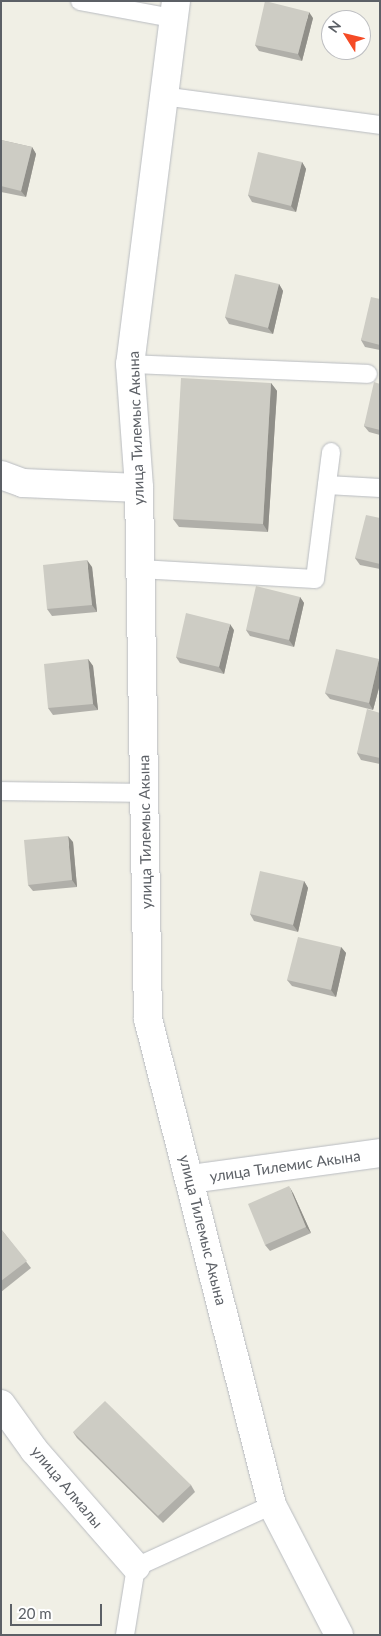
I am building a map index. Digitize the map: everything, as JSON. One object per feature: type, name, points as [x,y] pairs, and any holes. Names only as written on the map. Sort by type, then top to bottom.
[{"type":"street","name":"улица Тилемыс Акына","points":[[174,10],[130,364],[139,488],[148,1019],[191,1179],[272,1504],[339,1635]]},
{"type":"street","points":[[1,475],[23,483],[139,488]]},
{"type":"street","name":"улица Тилемис Акына","points":[[191,1179],[380,1153]]},
{"type":"street","name":"улица Алмалы","points":[[1,1404],[34,1450],[136,1567]]},
{"type":"lane","points":[[80,1],[174,10]]},
{"type":"lane","points":[[163,96],[380,125]]},
{"type":"lane","points":[[130,364],[368,374]]},
{"type":"lane","points":[[140,569],[315,579],[331,452]]},
{"type":"lane","points":[[327,485],[380,488]]},
{"type":"lane","points":[[1,791],[144,794]]},
{"type":"lane","points":[[125,1635],[136,1567],[272,1504]]},
{"type":"building","points":[[265,1],[309,12],[298,54],[255,45]]},
{"type":"building","points":[[1,140],[32,147],[21,191],[1,186]]},
{"type":"building","points":[[258,152],[302,162],[291,206],[248,195]]},
{"type":"building","points":[[235,274],[279,284],[268,328],[225,317]]},
{"type":"building","points":[[371,297],[380,299],[380,345],[361,340]]},
{"type":"building","points":[[181,378],[271,383],[263,524],[173,519]]},
{"type":"building","points":[[374,382],[380,384],[380,430],[364,426]]},
{"type":"building","points":[[366,515],[380,518],[380,564],[355,558]]},
{"type":"building","points":[[87,560],[92,605],[47,609],[43,565]]},
{"type":"building","points":[[256,586],[300,597],[289,640],[246,630]]},
{"type":"building","points":[[186,613],[230,624],[219,667],[176,657]]},
{"type":"building","points":[[336,649],[379,659],[369,703],[325,693]]},
{"type":"building","points":[[88,659],[93,704],[48,708],[44,664]]},
{"type":"building","points":[[367,709],[380,713],[380,758],[357,753]]},
{"type":"building","points":[[68,836],[72,880],[28,885],[24,840]]},
{"type":"building","points":[[260,871],[304,881],[293,925],[250,914]]},
{"type":"building","points":[[298,937],[341,947],[331,990],[287,980]]},
{"type":"building","points":[[289,1186],[306,1227],[265,1245],[248,1204]]},
{"type":"building","points":[[1,1229],[27,1261],[1,1281]]},
{"type":"building","points":[[105,1401],[191,1485],[158,1516],[73,1432]]}]
